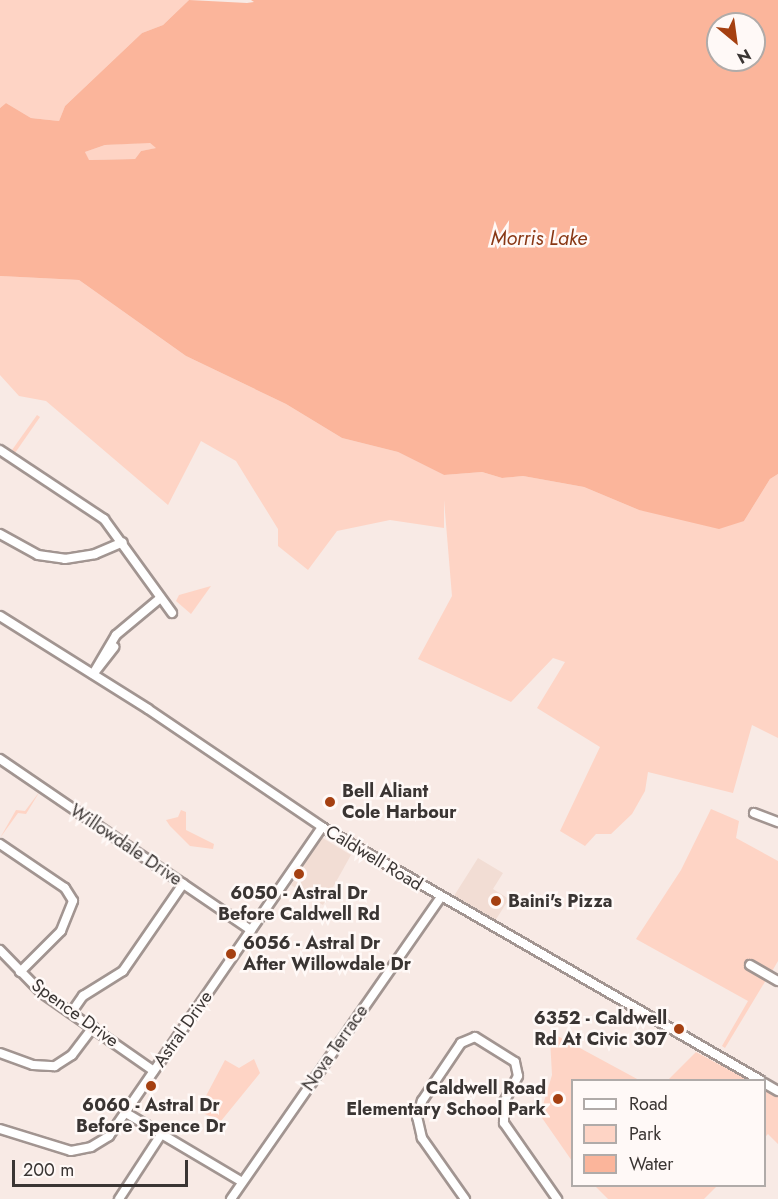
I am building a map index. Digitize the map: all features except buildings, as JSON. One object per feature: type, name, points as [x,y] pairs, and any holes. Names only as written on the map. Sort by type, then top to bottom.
[{"type":"street","points":[[0,450],[93,510],[123,542],[159,599],[171,613]]},
{"type":"street","points":[[0,534],[38,555],[58,559],[95,554],[123,542]]},
{"type":"street","points":[[93,674],[101,668],[120,633],[139,612],[159,599]]},
{"type":"street","name":"Caldwell Road","points":[[0,616],[93,674],[322,827],[440,898],[758,1079]]},
{"type":"street","name":"Willowdale Drive","points":[[0,759],[251,930]]},
{"type":"street","points":[[753,813],[778,822]]},
{"type":"street","name":"Astral Drive","points":[[0,1129],[63,1150],[79,1150],[109,1136],[322,827]]},
{"type":"street","points":[[0,844],[65,888],[72,899],[72,910],[61,931],[20,972]]},
{"type":"street","points":[[71,1013],[83,996],[123,971],[183,884]]},
{"type":"street","name":"Nova Terrace","points":[[231,1199],[440,898]]},
{"type":"street","name":"Spence Drive","points":[[0,950],[20,972],[71,1013],[154,1071]]},
{"type":"street","points":[[750,965],[778,981]]},
{"type":"street","points":[[0,1053],[33,1065],[55,1066],[72,1055],[93,1027]]},
{"type":"street","points":[[465,1199],[422,1138],[417,1117],[422,1101],[461,1043],[475,1037],[515,1062],[518,1076],[504,1102],[503,1119],[510,1135],[557,1199]]},
{"type":"street","points":[[126,1113],[160,1136],[242,1182]]},
{"type":"street","points":[[119,1199],[160,1136]]},
{"type":"shaded area","points":[[321,837],[351,855],[323,905],[291,885]]},
{"type":"shaded area","points":[[478,858],[503,873],[493,889],[509,899],[493,924],[452,899]]},
{"type":"green space","points":[[0,0],[189,0],[163,25],[142,33],[65,106],[59,121],[31,118],[6,103],[0,108]]},
{"type":"green space","points":[[150,143],[157,148],[141,151],[135,159],[88,160],[85,152],[105,145]]},
{"type":"green space","points":[[0,276],[79,280],[186,356],[286,404],[342,438],[398,452],[444,475],[482,472],[502,478],[523,476],[584,487],[639,510],[744,521],[770,479],[778,474],[778,738],[752,725],[733,793],[648,772],[645,791],[632,814],[611,834],[596,834],[585,846],[560,831],[600,747],[537,708],[565,662],[553,658],[511,702],[418,659],[452,596],[444,500],[444,528],[390,520],[337,531],[308,570],[278,546],[278,529],[236,461],[201,441],[168,505],[46,401],[19,396],[0,375]]},
{"type":"green space","points":[[37,415],[40,417],[15,453],[12,450]]},
{"type":"green space","points":[[211,586],[191,614],[176,601],[179,595]]},
{"type":"green space","points":[[40,791],[26,814],[18,813],[0,838],[16,810],[25,811]]},
{"type":"green space","points":[[711,809],[739,821],[736,838],[778,861],[778,961],[771,973],[756,964],[751,972],[766,980],[725,1048],[722,1046],[748,1001],[636,939],[681,870]]},
{"type":"green space","points":[[181,810],[186,812],[186,830],[214,844],[213,849],[190,846],[170,826],[166,820],[178,817]]},
{"type":"green space","name":"Caldwell Road Elementary School Park","points":[[554,1034],[637,1079],[571,1079],[571,1160],[540,1115],[552,1075],[550,1039]]},
{"type":"green space","points":[[696,1052],[746,1079],[669,1079]]},
{"type":"green space","points":[[254,1059],[260,1073],[221,1121],[198,1111],[225,1060],[239,1068]]},
{"type":"green space","points":[[766,1091],[778,1097],[778,1144],[768,1134],[766,1136]]},
{"type":"green space","points":[[596,1187],[716,1187],[704,1199],[608,1199]]},
{"type":"water","name":"Morris Lake","points":[[189,0],[247,3],[254,2],[251,0],[778,0],[778,474],[770,479],[744,521],[719,529],[639,510],[584,487],[523,476],[502,478],[482,472],[444,475],[398,452],[342,438],[286,404],[186,356],[79,280],[0,276],[0,108],[6,103],[31,118],[59,121],[65,106],[142,33],[163,25]],"holes":[[[150,143],[156,148],[141,151],[135,159],[89,160],[85,152],[105,145]]]},
{"type":"place","name":"Bell Aliant Cole Harbour","points":[[330,802]]},
{"type":"place","name":"6050 - Astral Dr Before Caldwell Rd","points":[[299,874]]},
{"type":"place","name":"Baini's Pizza","points":[[496,901]]},
{"type":"place","name":"6056 - Astral Dr After Willowdale Dr","points":[[231,954]]},
{"type":"place","name":"6352 - Caldwell Rd At Civic 307","points":[[679,1029]]},
{"type":"place","name":"6060 - Astral Dr Before Spence Dr","points":[[151,1086]]},
{"type":"place","name":"Caldwell Road Elementary School Park","points":[[558,1099]]}]
